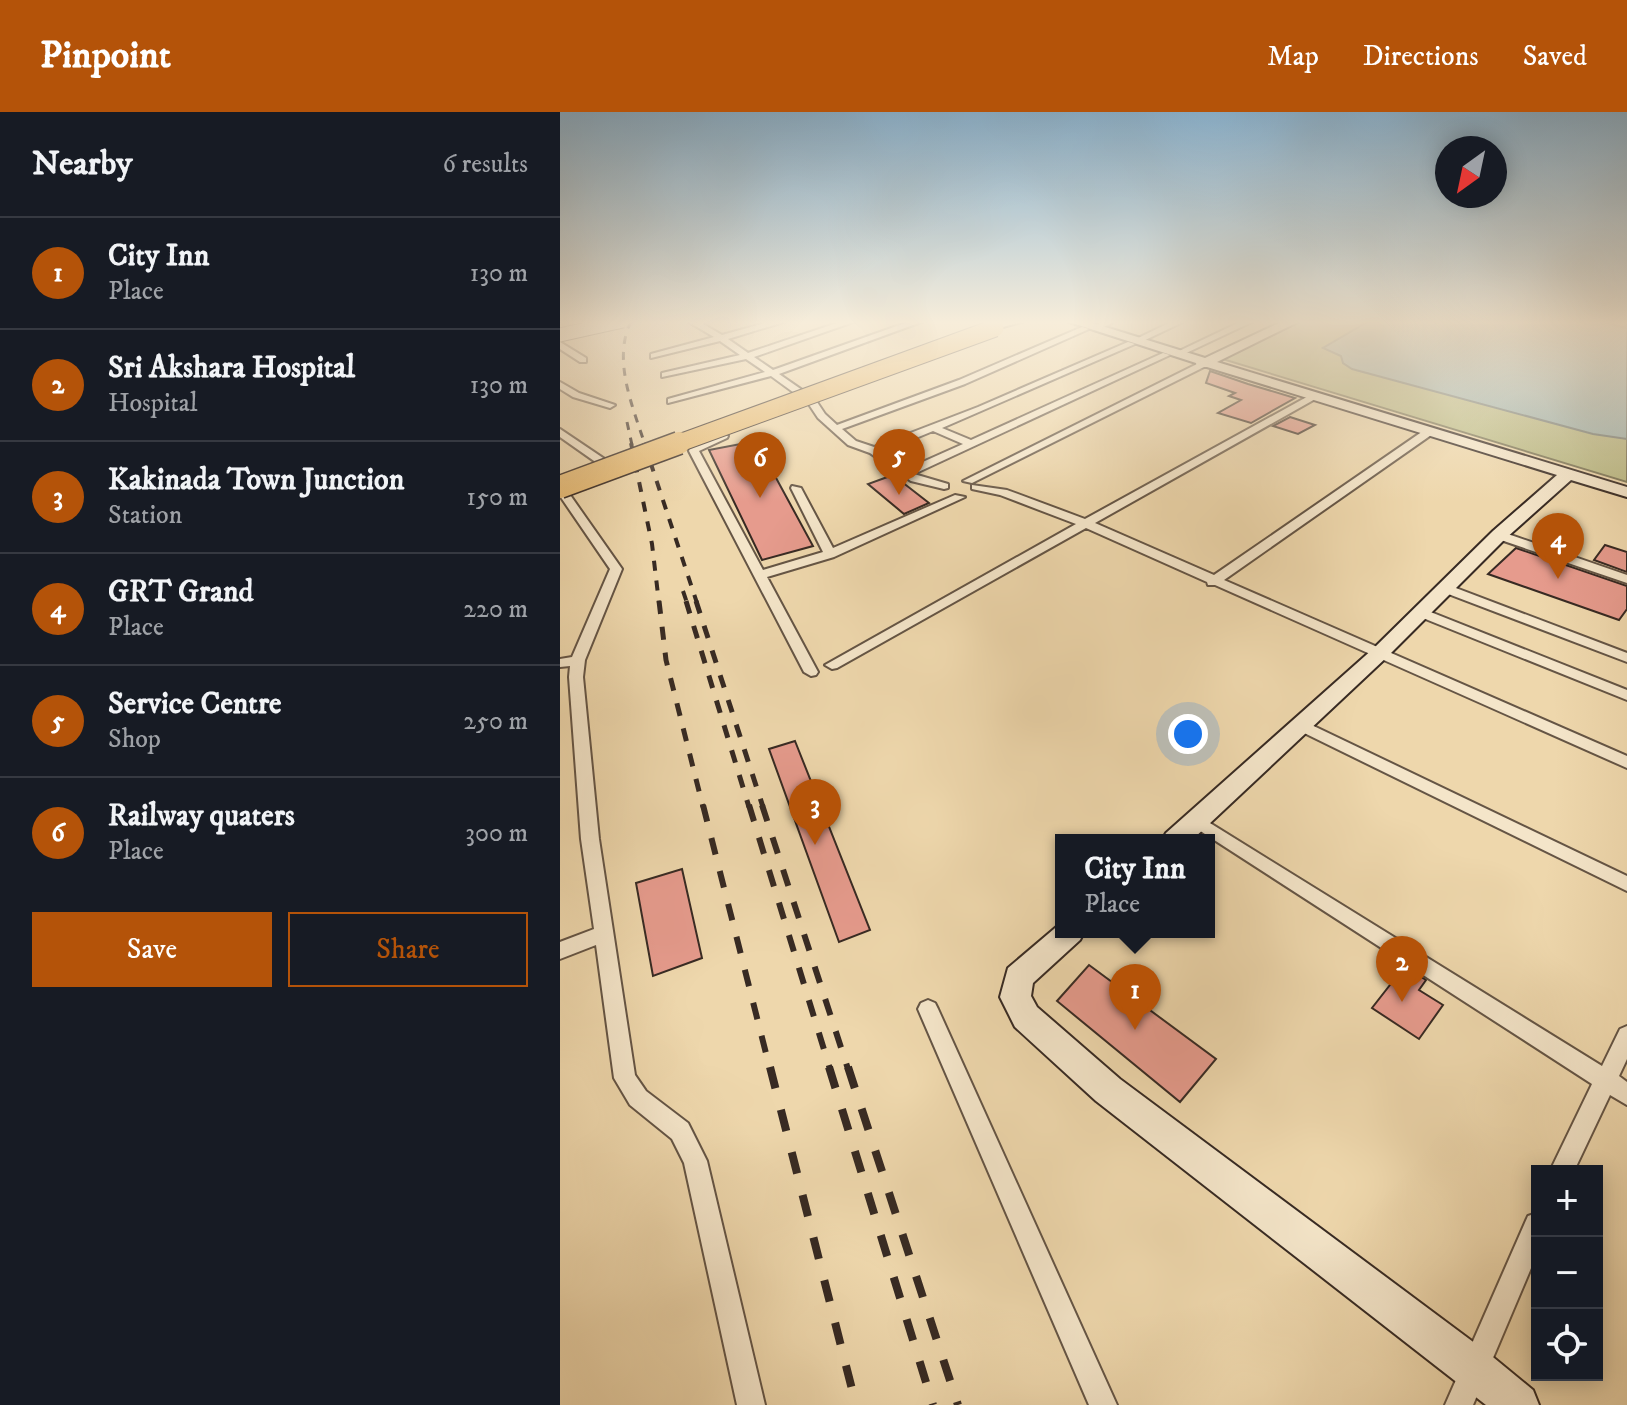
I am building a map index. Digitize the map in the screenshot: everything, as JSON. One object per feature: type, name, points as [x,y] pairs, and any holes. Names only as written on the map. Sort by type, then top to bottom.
[{"type":"highway","points":[[560,490],[853,381]]},
{"type":"street","points":[[671,401],[743,381]]},
{"type":"street","points":[[784,381],[812,401],[821,416],[852,443],[874,451],[905,474],[944,486],[957,481],[1003,492],[1087,524],[1627,762]]},
{"type":"street","points":[[801,394],[838,381]]},
{"type":"street","points":[[811,672],[694,451],[695,447],[865,381]]},
{"type":"street","points":[[834,429],[964,381]]},
{"type":"street","points":[[874,451],[1043,381]]},
{"type":"street","points":[[905,474],[1111,381]]},
{"type":"street","points":[[972,484],[1170,381]]},
{"type":"street","points":[[1268,381],[1627,492]]},
{"type":"street","points":[[560,385],[576,395],[610,405]]},
{"type":"street","points":[[560,398],[576,395]]},
{"type":"street","points":[[832,665],[1314,396]]},
{"type":"street","points":[[934,428],[972,444]]},
{"type":"street","points":[[1213,582],[1430,431]]},
{"type":"street","points":[[560,432],[605,464],[560,480]]},
{"type":"street","points":[[1182,834],[1423,613],[1499,535],[1568,474]]},
{"type":"street","points":[[758,576],[830,554],[973,492],[972,484]]},
{"type":"street","points":[[944,486],[944,493],[959,497]]},
{"type":"street","points":[[796,488],[830,554]]},
{"type":"street","points":[[560,490],[616,569],[569,662],[590,839],[625,1078],[638,1098],[680,1131],[695,1161],[751,1405]]},
{"type":"street","points":[[1499,535],[1627,579]]},
{"type":"street","points":[[1448,589],[1627,658]]},
{"type":"street","points":[[1423,613],[1627,695]]},
{"type":"street","points":[[1299,724],[1627,884]]},
{"type":"street","points":[[1197,821],[1627,1094]]},
{"type":"street","points":[[560,951],[603,933]]},
{"type":"street","points":[[1063,938],[1019,977],[1015,997],[1026,1017],[1108,1090],[1474,1367],[1518,1405]]},
{"type":"street","points":[[928,1009],[1103,1405]]},
{"type":"street","points":[[1565,1165],[1627,1036]]},
{"type":"street","points":[[1459,1405],[1532,1237]]},
{"type":"green space","points":[[1296,381],[1627,381],[1627,482]]},
{"type":"water","points":[[1398,381],[1627,381],[1627,439],[1593,434]]},
{"type":"building","points":[[1240,381],[1295,398],[1251,423],[1218,413],[1241,400],[1229,396],[1235,393],[1206,383]]},
{"type":"building","points":[[1290,417],[1315,425],[1298,434],[1273,426]]},
{"type":"building","points":[[756,441],[813,546],[762,560],[709,450]]},
{"type":"building","points":[[893,475],[929,503],[904,514],[868,484]]},
{"type":"building","points":[[1605,545],[1627,552],[1627,572],[1594,560]]},
{"type":"building","points":[[1516,548],[1627,586],[1627,609],[1619,620],[1488,574]]},
{"type":"building","points":[[795,741],[870,930],[839,942],[769,749]]},
{"type":"building","points":[[682,869],[702,958],[653,976],[636,883]]},
{"type":"building","points":[[1089,965],[1216,1059],[1180,1102],[1057,1001]]},
{"type":"building","points":[[1413,972],[1426,980],[1419,990],[1443,1005],[1419,1039],[1372,1008],[1397,976],[1406,981]]},
{"type":"railway","points":[[626,381],[645,445]]},
{"type":"railway","points":[[627,422],[632,445]]},
{"type":"railway","points":[[631,443],[652,544],[659,603]]},
{"type":"railway","points":[[644,443],[697,603]]},
{"type":"railway","points":[[683,591],[687,603]]},
{"type":"railway","points":[[659,601],[666,660],[703,807]]},
{"type":"railway","points":[[686,601],[749,807]]},
{"type":"railway","points":[[696,601],[763,807]]},
{"type":"railway","points":[[703,805],[770,1069]]},
{"type":"railway","points":[[749,805],[830,1069]]},
{"type":"railway","points":[[762,805],[848,1069]]},
{"type":"railway","points":[[770,1067],[856,1405]]},
{"type":"railway","points":[[829,1067],[933,1405]]},
{"type":"railway","points":[[848,1067],[958,1405]]},
{"type":"place","name":"Service Centre","points":[[899,495]]},
{"type":"place","name":"Railway quaters","points":[[760,498]]},
{"type":"place","name":"GRT Grand","points":[[1558,579]]},
{"type":"place","name":"Kakinada Town Junction","points":[[815,845]]},
{"type":"place","name":"Sri Akshara Hospital","points":[[1402,1002]]},
{"type":"place","name":"City Inn","points":[[1135,1030]]}]
